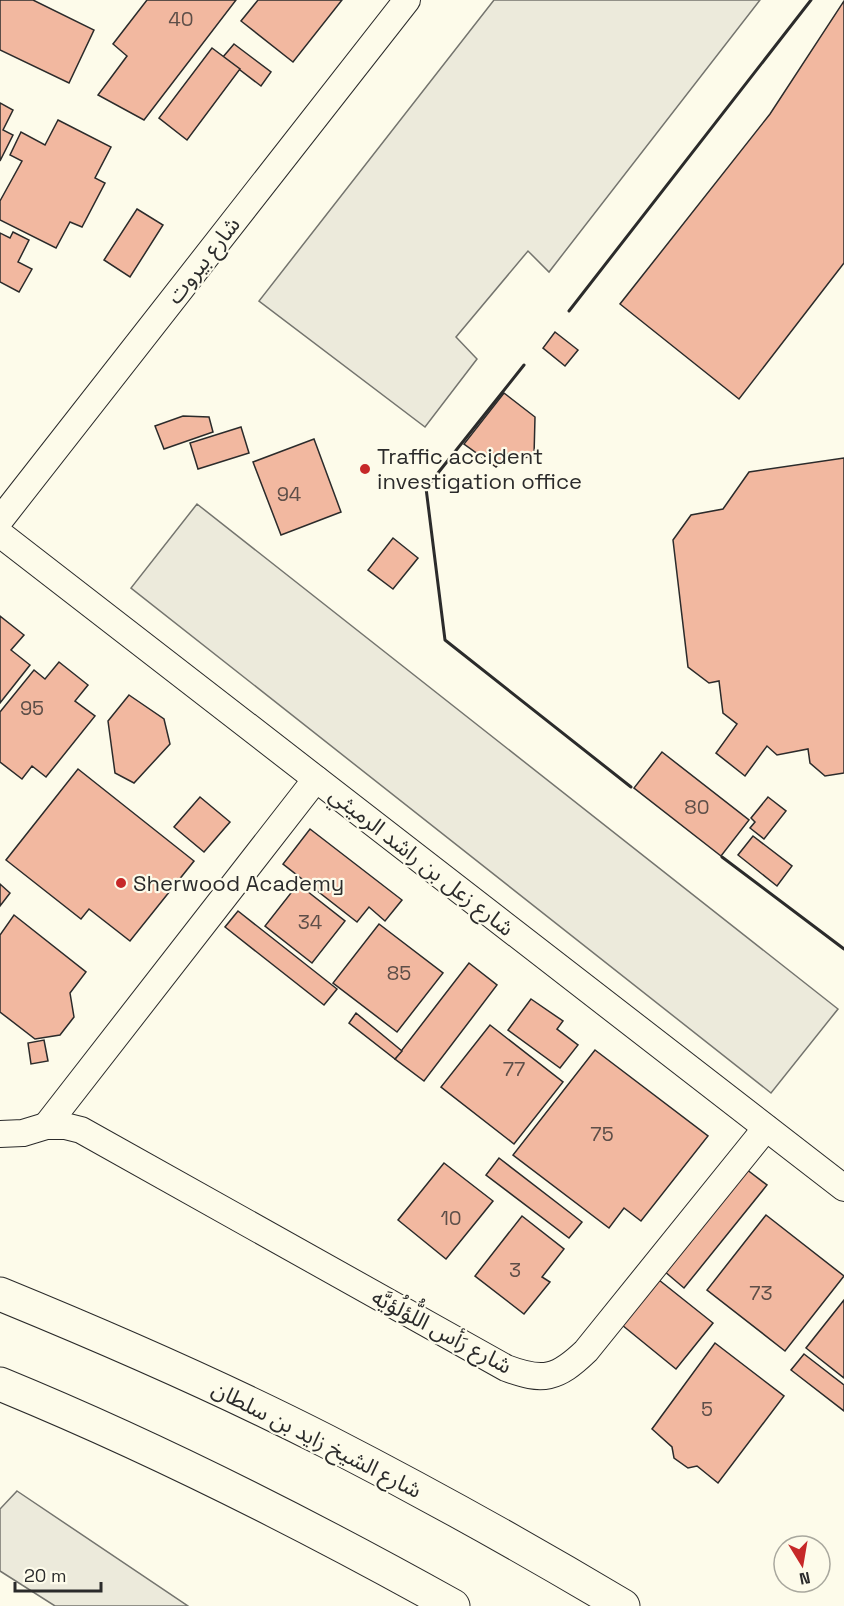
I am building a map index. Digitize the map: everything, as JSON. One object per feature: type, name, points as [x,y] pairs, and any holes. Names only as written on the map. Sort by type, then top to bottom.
[{"type":"highway","name":"شارع الشيخ زايد بن سلطان","points":[[0,1294],[110,1339],[324,1440],[440,1500],[623,1606]]},
{"type":"highway","points":[[0,1384],[76,1415],[234,1490],[345,1546],[453,1606]]},
{"type":"street","name":"شارع بيروت","points":[[0,520],[406,0]]},
{"type":"street","name":"شارع زعل بن راشد الرميثي","points":[[0,534],[844,1188]]},
{"type":"street","points":[[46,1126],[316,779]]},
{"type":"street","name":"شارع رَأس اللُّؤلُؤيَّه","points":[[0,1134],[22,1133],[46,1126],[66,1126],[81,1130],[506,1368],[529,1376],[548,1376],[569,1367],[586,1351],[766,1128]]},
{"type":"shaded area","points":[[494,0],[760,0],[549,272],[528,251],[456,337],[477,359],[425,427],[259,301]]},
{"type":"shaded area","points":[[197,504],[838,1009],[771,1093],[131,588]]},
{"type":"shaded area","points":[[17,1491],[188,1606],[55,1606],[0,1571],[0,1509]]},
{"type":"building","points":[[0,0],[33,0],[94,30],[69,83],[0,50]]},
{"type":"building","points":[[147,0],[236,0],[144,120],[98,95],[127,56],[113,44]]},
{"type":"building","points":[[258,0],[342,0],[293,62],[241,21]]},
{"type":"building","points":[[844,1],[844,263],[739,399],[620,304],[770,114]]},
{"type":"building","points":[[234,44],[271,72],[261,86],[223,57]]},
{"type":"building","points":[[212,48],[240,69],[187,140],[159,118]]},
{"type":"building","points":[[0,103],[13,110],[3,130],[13,135],[0,161]]},
{"type":"building","points":[[58,120],[111,147],[95,178],[105,183],[82,227],[70,222],[56,248],[0,220],[0,201],[22,161],[10,155],[21,132],[45,145]]},
{"type":"building","points":[[137,209],[163,225],[130,277],[104,260]]},
{"type":"building","points":[[13,232],[29,240],[18,262],[32,269],[19,292],[0,282],[0,233],[10,238]]},
{"type":"building","points":[[555,332],[578,350],[565,366],[543,348]]},
{"type":"building","points":[[504,393],[535,417],[534,456],[517,459],[508,454],[496,467],[464,444]]},
{"type":"building","points":[[183,416],[209,417],[213,432],[164,449],[155,426]]},
{"type":"building","points":[[241,427],[249,453],[198,469],[190,443]]},
{"type":"building","points":[[314,439],[341,512],[281,535],[253,462]]},
{"type":"building","points":[[844,458],[844,773],[825,776],[810,763],[808,749],[777,755],[767,746],[745,776],[716,753],[737,724],[723,713],[719,681],[709,683],[688,667],[673,540],[691,515],[723,509],[749,472]]},
{"type":"building","points":[[393,538],[418,558],[393,589],[368,570]]},
{"type":"building","points":[[0,616],[24,635],[11,650],[30,665],[0,703]]},
{"type":"building","points":[[59,662],[88,685],[75,701],[95,716],[46,777],[32,766],[22,779],[0,762],[0,712],[34,670],[45,679]]},
{"type":"building","points":[[129,695],[164,719],[170,744],[134,783],[115,773],[108,721]]},
{"type":"building","points":[[662,752],[749,820],[721,856],[634,788]]},
{"type":"building","points":[[78,769],[194,861],[130,941],[89,909],[81,919],[6,860]]},
{"type":"building","points":[[200,797],[230,822],[204,852],[174,827]]},
{"type":"building","points":[[768,797],[786,811],[764,839],[750,828],[755,822],[751,818]]},
{"type":"building","points":[[310,829],[402,900],[385,921],[369,907],[357,922],[283,864]]},
{"type":"building","points":[[753,836],[792,866],[777,886],[738,855]]},
{"type":"building","points":[[0,884],[10,893],[0,906]]},
{"type":"building","points":[[298,884],[345,921],[312,963],[265,926]]},
{"type":"building","points":[[238,911],[337,989],[324,1005],[225,927]]},
{"type":"building","points":[[14,915],[86,972],[70,993],[74,1017],[60,1035],[35,1039],[0,1012],[0,935]]},
{"type":"building","points":[[379,924],[443,973],[397,1032],[333,983]]},
{"type":"building","points":[[469,963],[497,985],[424,1081],[395,1059]]},
{"type":"building","points":[[531,999],[563,1021],[557,1029],[578,1045],[560,1068],[508,1030]]},
{"type":"building","points":[[356,1013],[402,1051],[395,1059],[349,1023]]},
{"type":"building","points":[[490,1025],[563,1082],[514,1144],[441,1087]]},
{"type":"building","points":[[44,1040],[48,1061],[31,1064],[28,1043]]},
{"type":"building","points":[[595,1050],[708,1136],[641,1221],[624,1208],[609,1228],[513,1155]]},
{"type":"building","points":[[499,1158],[582,1222],[569,1238],[486,1175]]},
{"type":"building","points":[[444,1163],[493,1201],[446,1259],[398,1220]]},
{"type":"building","points":[[746,1169],[767,1185],[684,1288],[664,1271]]},
{"type":"building","points":[[766,1215],[844,1276],[785,1351],[707,1290]]},
{"type":"building","points":[[522,1216],[564,1249],[542,1277],[550,1282],[524,1314],[475,1276]]},
{"type":"building","points":[[659,1280],[713,1323],[676,1369],[622,1325]]},
{"type":"building","points":[[844,1300],[844,1378],[806,1348]]},
{"type":"building","points":[[715,1343],[784,1396],[718,1483],[697,1466],[688,1468],[674,1458],[672,1447],[652,1429]]},
{"type":"building","points":[[804,1354],[844,1385],[844,1411],[791,1370]]},
{"type":"wall","points":[[569,311],[811,0]]},
{"type":"wall","points":[[524,365],[426,488],[445,640],[631,787]]},
{"type":"wall","points":[[722,857],[844,949]]},
{"type":"place","name":"Traffic accident investigation office","points":[[365,469]]},
{"type":"place","name":"Sherwood Academy","points":[[121,883]]}]
